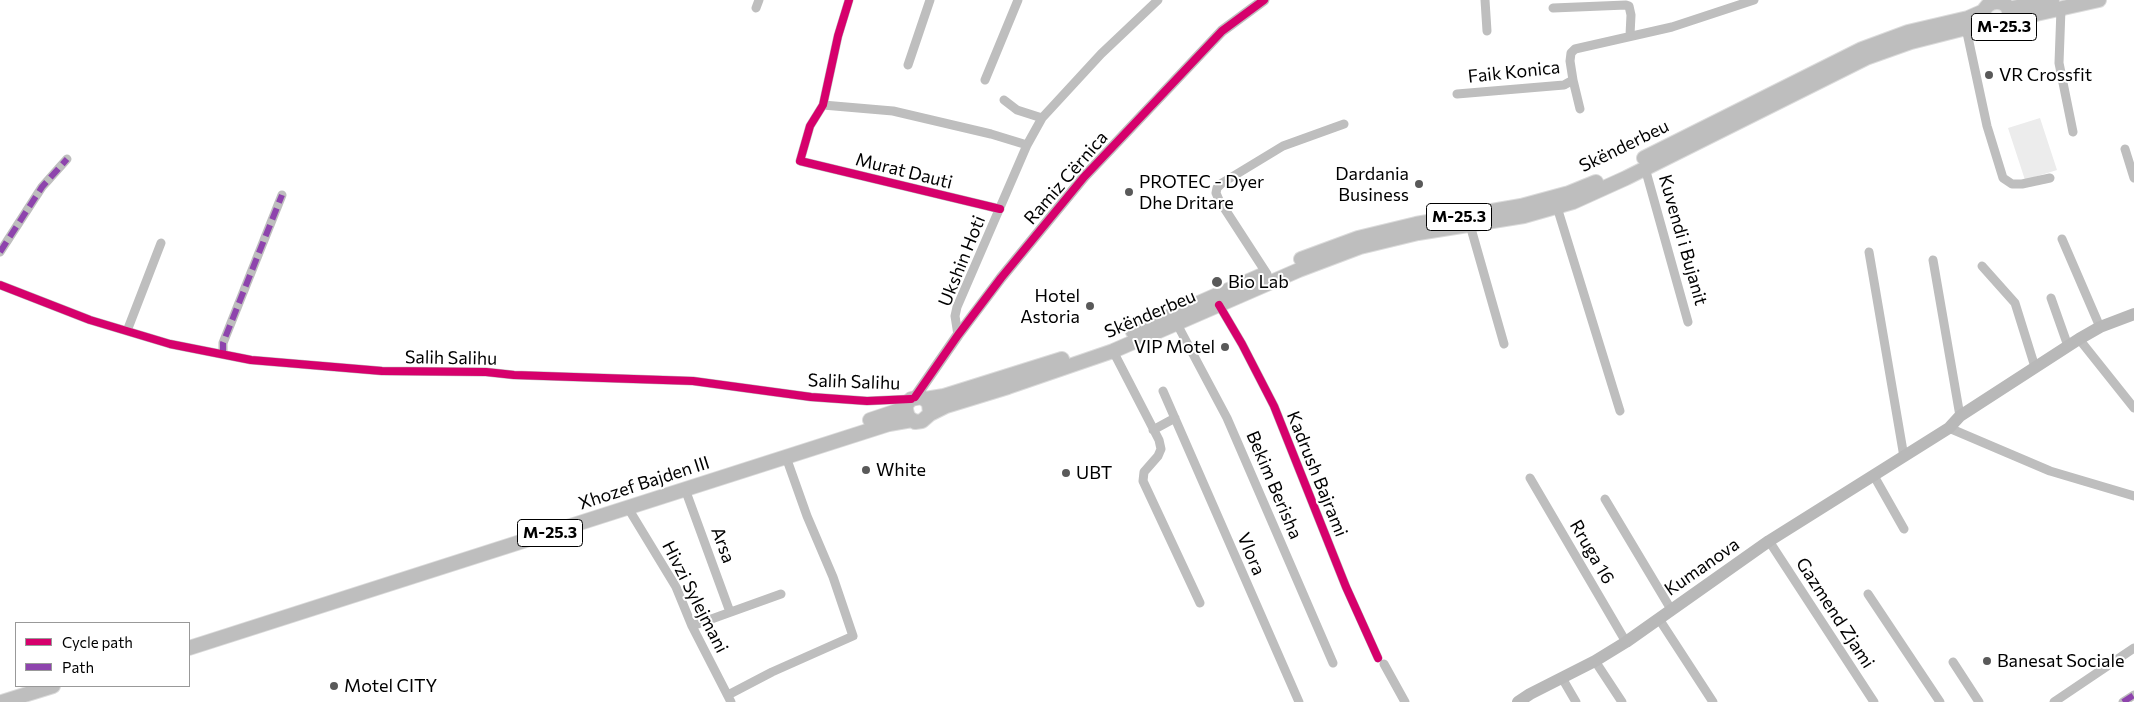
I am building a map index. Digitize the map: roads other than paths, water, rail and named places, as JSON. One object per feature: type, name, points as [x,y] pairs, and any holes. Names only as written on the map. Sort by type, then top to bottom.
[{"type":"main road","name":"M-25.3","points":[[2006,8],[2004,27],[1997,29],[1987,26],[1983,19],[1987,5],[1996,2],[2006,8],[2036,14],[2056,5],[2099,0]]},
{"type":"main road","name":"Skënderbeu","points":[[924,399],[1005,378],[1109,342],[1266,274],[1358,238],[1416,224],[1521,206],[1569,193],[1607,177],[1862,49],[1908,32],[1968,18],[1987,5]]},
{"type":"main road","name":"Skënderbeu","points":[[924,399],[946,406],[1018,384],[1113,351],[1299,270],[1360,247],[1418,233],[1524,216],[1573,202],[1866,58],[1911,42],[1966,28],[1987,26]]},
{"type":"main road","name":"Kumanova","points":[[1518,702],[1532,698],[1562,678],[1626,642],[1769,541],[1949,428],[1960,416],[2035,366],[2100,327],[2134,314]]},
{"type":"main road","name":"M-25.3","points":[[912,420],[922,421],[924,399]]},
{"type":"main road","points":[[912,420],[906,414],[924,399]]},
{"type":"main road","name":"Xhozef Bajden III","points":[[190,638],[865,422],[924,399]]},
{"type":"main road","name":"Xhozef Bajden III","points":[[190,648],[889,424],[912,420]]},
{"type":"main road","points":[[2,702],[51,687]]},
{"type":"street","points":[[849,0],[838,36],[823,105],[893,111],[991,134],[1027,145]]},
{"type":"street","points":[[908,65],[930,0]]},
{"type":"street","points":[[985,80],[1018,0]]},
{"type":"street","name":"Ukshin Hoti","points":[[958,335],[955,316],[957,307],[1027,145],[1042,118],[1101,54],[1158,0]]},
{"type":"street","name":"Ramiz Cërnica","points":[[924,399],[958,335],[1025,248],[1091,170],[1222,31],[1264,0]]},
{"type":"street","points":[[1485,0],[1487,31]]},
{"type":"street","name":"Faik Konica","points":[[1580,109],[1570,61],[1571,53],[1576,49],[1630,35],[1672,27],[1754,0]]},
{"type":"street","points":[[2056,5],[2059,63],[2073,132]]},
{"type":"street","points":[[1553,8],[1629,6],[1630,35]]},
{"type":"street","points":[[1966,28],[1986,126],[2003,178],[2012,184],[2022,184],[2050,178]]},
{"type":"street","name":"Faik Konica","points":[[1457,94],[1547,87],[1564,84],[1573,80]]},
{"type":"street","points":[[1004,100],[1017,110],[1042,118]]},
{"type":"street","name":"Murat Dauti","points":[[823,105],[810,126],[799,159],[802,163],[1000,209]]},
{"type":"street","points":[[1266,274],[1219,200],[1216,193],[1217,188],[1283,146],[1344,124]]},
{"type":"street","points":[[2125,149],[2134,178]]},
{"type":"street","points":[[0,252],[42,187],[67,159]]},
{"type":"street","name":"Kuvendi i Bujanit","points":[[1645,168],[1688,322]]},
{"type":"street","points":[[223,354],[223,343],[282,195]]},
{"type":"street","points":[[1557,207],[1620,411]]},
{"type":"street","points":[[1470,225],[1504,344]]},
{"type":"street","points":[[2062,239],[2100,327]]},
{"type":"street","points":[[126,331],[161,243]]},
{"type":"street","points":[[1869,252],[1904,457]]},
{"type":"street","points":[[1933,260],[1960,416]]},
{"type":"street","points":[[1982,266],[2014,303],[2035,366]]},
{"type":"street","name":"Salih Salihu","points":[[0,285],[90,320],[126,331],[170,344],[250,360],[382,371],[486,372],[514,375],[684,380],[811,397],[867,401],[924,399]]},
{"type":"street","points":[[2051,298],[2068,346]]},
{"type":"street","name":"Kadrush Bajrami","points":[[1219,306],[1242,344],[1274,406],[1346,587],[1381,661],[1405,702]]},
{"type":"street","name":"Bekim Berisha","points":[[1177,324],[1228,418],[1333,663]]},
{"type":"street","points":[[2080,339],[2134,408]]},
{"type":"street","points":[[1113,351],[1161,449],[1158,456],[1144,472],[1143,480],[1200,604]]},
{"type":"street","name":"Vlora","points":[[1163,391],[1299,702]]},
{"type":"street","points":[[1153,430],[1175,418]]},
{"type":"street","points":[[1949,428],[2050,471],[2134,496]]},
{"type":"street","points":[[730,698],[772,672],[853,636],[833,577],[807,516],[786,457]]},
{"type":"street","points":[[1874,476],[1904,529]]},
{"type":"street","name":"Rruga 16","points":[[1530,478],[1626,642]]},
{"type":"street","name":"Arsa","points":[[685,489],[730,612]]},
{"type":"street","points":[[1605,499],[1672,611]]},
{"type":"street","name":"Hivzi Sylejmani","points":[[628,508],[676,586],[692,626],[730,698]]},
{"type":"street","name":"Gazmend Zjami","points":[[1769,541],[1874,702]]},
{"type":"street","points":[[692,626],[781,594]]},
{"type":"street","points":[[1868,594],[1940,702]]},
{"type":"street","points":[[1659,620],[1713,702]]},
{"type":"street","points":[[2054,702],[2134,648]]},
{"type":"street","points":[[1595,661],[1622,702]]},
{"type":"street","points":[[1954,662],[1979,702]]},
{"type":"street","points":[[1562,678],[1576,702]]},
{"type":"street","points":[[2123,702],[2134,694]]},
{"type":"place","name":"VR Crossfit","points":[[1989,75]]},
{"type":"place","name":"Dardania Business","points":[[1419,184]]},
{"type":"place","name":"PROTEC - Dyer Dhe Dritare","points":[[1129,192]]},
{"type":"place","name":"Bio Lab","points":[[1217,282]]},
{"type":"place","name":"Hotel Astoria","points":[[1090,306]]},
{"type":"place","name":"VIP Motel","points":[[1225,347]]},
{"type":"place","name":"White","points":[[866,470]]},
{"type":"place","name":"UBT","points":[[1066,473]]},
{"type":"place","name":"Banesat Sociale","points":[[1987,661]]},
{"type":"place","name":"Motel CITY","points":[[334,686]]}]
